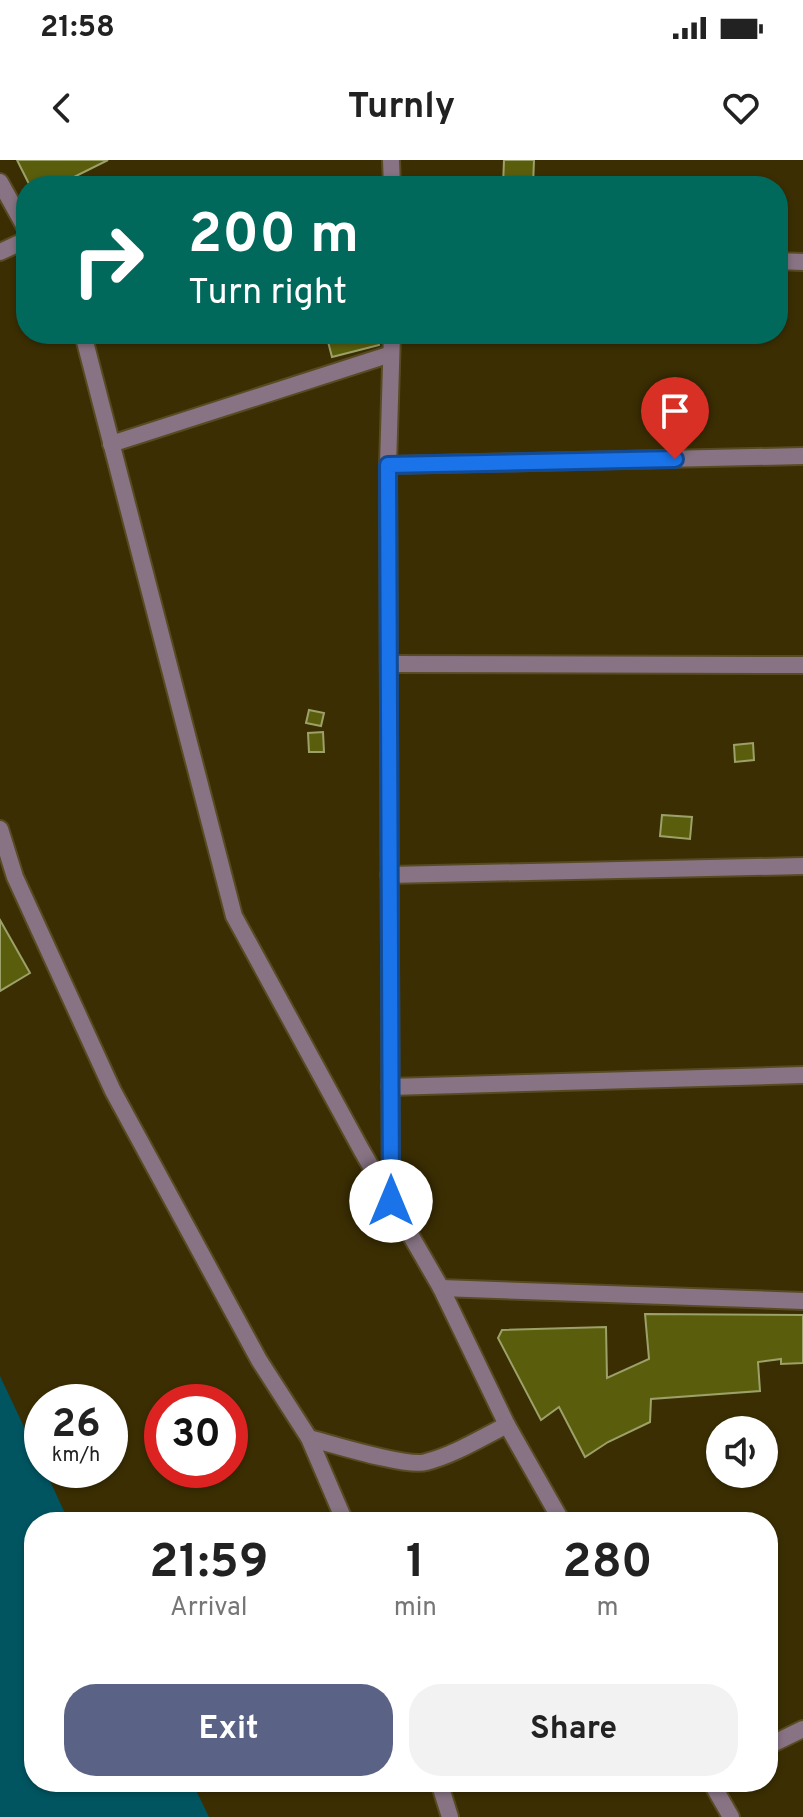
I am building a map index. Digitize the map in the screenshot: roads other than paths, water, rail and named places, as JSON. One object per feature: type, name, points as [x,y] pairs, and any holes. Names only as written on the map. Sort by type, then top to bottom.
[{"type":"street","points":[[0,182],[16,211]]},
{"type":"street","points":[[86,344],[234,916],[441,1288],[507,1425],[556,1512]]},
{"type":"street","points":[[391,1201],[388,465],[392,344]]},
{"type":"street","points":[[111,444],[391,354]]},
{"type":"street","points":[[388,465],[803,456]]},
{"type":"street","points":[[389,664],[803,665]]},
{"type":"street","points":[[0,829],[15,877],[113,1091],[259,1360],[309,1438],[341,1512]]},
{"type":"street","points":[[389,875],[803,866]]},
{"type":"street","points":[[390,1087],[803,1075]]},
{"type":"street","points":[[441,1288],[803,1301]]},
{"type":"street","points":[[309,1438],[423,1464],[507,1425]]},
{"type":"street","points":[[778,1741],[803,1729]]},
{"type":"street","points":[[442,1792],[450,1817]]},
{"type":"street","points":[[717,1792],[731,1817]]},
{"type":"water","points":[[0,1376],[24,1427],[24,1488],[53,1488],[64,1512],[24,1512],[24,1792],[197,1792],[209,1817],[0,1817]]}]
